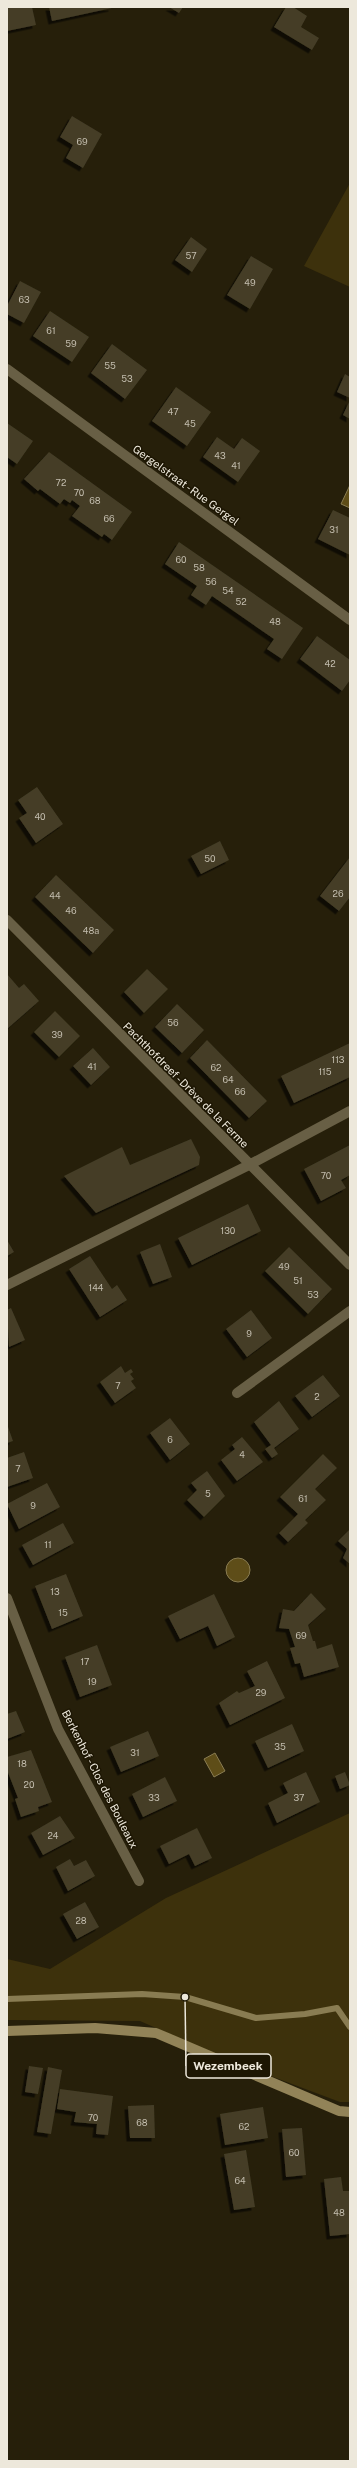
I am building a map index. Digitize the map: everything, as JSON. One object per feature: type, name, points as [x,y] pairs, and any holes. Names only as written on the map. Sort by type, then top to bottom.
[{"type":"street","name":"Gergelstraat - Rue Gergel","points":[[7,369],[350,620]]},
{"type":"street","name":"Pachthofdreef - Drève de la Ferme","points":[[7,920],[350,1265]]},
{"type":"street","points":[[7,1285],[249,1165],[350,1111]]},
{"type":"street","points":[[237,1393],[350,1311]]},
{"type":"street","name":"Berkenhof - Clos des Bouleaux","points":[[7,1598],[58,1729],[139,1881]]},
{"type":"street","points":[[7,2031],[95,2028],[156,2033],[339,2110],[350,2112]]},
{"type":"shaded area","points":[[350,183],[350,287],[304,266]]},
{"type":"shaded area","points":[[350,485],[350,508],[341,504]]},
{"type":"shaded area","points":[[238,1558],[246,1562],[250,1570],[246,1578],[238,1582],[230,1578],[226,1570],[230,1562]]},
{"type":"shaded area","points":[[215,1753],[225,1771],[214,1777],[204,1759]]},
{"type":"shaded area","points":[[350,1813],[350,2102],[340,2102],[241,2065],[140,2021],[7,2020],[7,1959],[50,1969],[166,1898]]},
{"type":"building","points":[[7,7],[32,7],[36,25],[7,31]]},
{"type":"building","points":[[49,7],[112,7],[112,8],[52,21]]},
{"type":"building","points":[[169,7],[183,7],[179,13]]},
{"type":"building","points":[[286,7],[293,7],[307,16],[301,27],[319,38],[312,50],[274,27]]},
{"type":"building","points":[[72,116],[102,134],[83,168],[66,158],[73,145],[60,137]]},
{"type":"building","points":[[191,237],[207,249],[192,272],[175,260]]},
{"type":"building","points":[[251,256],[273,269],[250,309],[227,295]]},
{"type":"building","points":[[20,281],[41,292],[24,323],[7,314],[7,306]]},
{"type":"building","points":[[50,311],[89,337],[72,362],[33,336]]},
{"type":"building","points":[[112,344],[147,370],[125,399],[91,373]]},
{"type":"building","points":[[345,374],[350,377],[350,398],[337,392]]},
{"type":"building","points":[[176,387],[211,412],[187,446],[152,421]]},
{"type":"building","points":[[350,400],[350,419],[343,415]]},
{"type":"building","points":[[7,423],[33,441],[17,464],[7,457]]},
{"type":"building","points":[[217,437],[234,449],[242,438],[260,451],[238,482],[203,457]]},
{"type":"building","points":[[49,452],[132,512],[112,540],[104,534],[102,537],[72,516],[80,506],[72,500],[70,503],[64,499],[60,504],[40,489],[38,491],[24,479]]},
{"type":"building","points":[[333,510],[350,518],[350,555],[318,539]]},
{"type":"building","points":[[179,542],[303,628],[282,659],[267,649],[274,639],[212,596],[206,605],[191,595],[197,586],[165,564]]},
{"type":"building","points":[[317,636],[350,660],[350,680],[342,691],[300,659]]},
{"type":"building","points":[[37,787],[63,824],[36,843],[19,818],[27,813],[18,800]]},
{"type":"building","points":[[220,841],[229,860],[201,874],[191,856]]},
{"type":"building","points":[[350,857],[350,897],[339,911],[320,896]]},
{"type":"building","points":[[56,875],[114,930],[93,953],[35,897]]},
{"type":"building","points":[[147,969],[168,989],[144,1013],[124,992]]},
{"type":"building","points":[[7,974],[19,988],[24,984],[39,1001],[7,1029]]},
{"type":"building","points":[[177,1004],[204,1030],[182,1053],[155,1027]]},
{"type":"building","points":[[55,1011],[80,1036],[59,1057],[34,1032]]},
{"type":"building","points":[[207,1040],[267,1101],[249,1118],[190,1058]]},
{"type":"building","points":[[350,1043],[350,1077],[294,1103],[281,1076]]},
{"type":"building","points":[[93,1048],[110,1067],[91,1085],[73,1066]]},
{"type":"building","points":[[191,1139],[200,1157],[199,1165],[96,1213],[64,1176],[122,1147],[130,1165]]},
{"type":"building","points":[[350,1145],[350,1175],[341,1180],[346,1188],[321,1201],[304,1169]]},
{"type":"building","points":[[248,1204],[261,1231],[192,1265],[178,1238]]},
{"type":"building","points":[[7,1240],[14,1252],[7,1256]]},
{"type":"building","points":[[160,1244],[172,1277],[153,1284],[140,1252]]},
{"type":"building","points":[[289,1247],[332,1289],[308,1314],[265,1271]]},
{"type":"building","points":[[90,1256],[112,1289],[117,1285],[127,1300],[100,1317],[69,1269]]},
{"type":"building","points":[[11,1308],[25,1340],[9,1347],[7,1310]]},
{"type":"building","points":[[251,1310],[272,1338],[247,1357],[226,1329]]},
{"type":"building","points":[[121,1366],[125,1373],[131,1369],[133,1372],[130,1374],[134,1379],[131,1381],[136,1388],[115,1403],[100,1382]]},
{"type":"building","points":[[323,1375],[340,1396],[312,1417],[295,1396]]},
{"type":"building","points":[[279,1401],[299,1429],[274,1448],[278,1454],[272,1458],[265,1449],[271,1445],[254,1422]]},
{"type":"building","points":[[170,1418],[190,1444],[170,1460],[150,1433]]},
{"type":"building","points":[[7,1424],[13,1441],[7,1443]]},
{"type":"building","points":[[242,1437],[263,1462],[237,1481],[221,1460],[235,1449],[232,1445]]},
{"type":"building","points":[[24,1452],[33,1478],[7,1487],[7,1458]]},
{"type":"building","points":[[323,1454],[337,1468],[315,1489],[326,1500],[305,1520],[308,1523],[288,1542],[279,1533],[298,1514],[280,1497]]},
{"type":"building","points":[[207,1471],[225,1496],[204,1517],[187,1500],[197,1490],[191,1483]]},
{"type":"building","points":[[47,1483],[60,1507],[19,1529],[7,1504]]},
{"type":"building","points":[[63,1523],[74,1543],[33,1565],[22,1545]]},
{"type":"building","points":[[350,1529],[350,1564],[343,1558],[347,1549],[338,1541]]},
{"type":"building","points":[[66,1574],[83,1616],[52,1629],[35,1586]]},
{"type":"building","points":[[311,1593],[326,1609],[308,1625],[313,1641],[315,1641],[317,1649],[332,1644],[339,1667],[304,1677],[300,1663],[295,1664],[290,1648],[295,1647],[289,1629],[279,1628],[283,1609],[294,1611]]},
{"type":"building","points":[[214,1594],[235,1637],[217,1646],[208,1626],[180,1639],[168,1616]]},
{"type":"building","points":[[97,1645],[112,1685],[80,1697],[65,1657]]},
{"type":"building","points":[[267,1661],[285,1698],[230,1725],[219,1703],[237,1691],[239,1693],[255,1686],[247,1671]]},
{"type":"building","points":[[16,1711],[25,1732],[7,1739],[7,1714]]},
{"type":"building","points":[[292,1724],[304,1751],[268,1768],[255,1741]]},
{"type":"building","points":[[148,1731],[159,1756],[121,1772],[110,1747]]},
{"type":"building","points":[[31,1750],[52,1802],[38,1807],[39,1811],[21,1817],[15,1799],[18,1798],[7,1770],[7,1757]]},
{"type":"building","points":[[306,1772],[320,1802],[277,1823],[268,1803],[288,1793],[283,1783]]},
{"type":"building","points":[[345,1772],[350,1785],[340,1789],[335,1776]]},
{"type":"building","points":[[165,1777],[177,1801],[143,1817],[132,1794]]},
{"type":"building","points":[[60,1816],[75,1838],[43,1855],[31,1833]]},
{"type":"building","points":[[197,1828],[212,1858],[195,1866],[189,1854],[169,1864],[160,1846]]},
{"type":"building","points":[[70,1859],[74,1866],[86,1860],[95,1876],[68,1891],[56,1867]]},
{"type":"building","points":[[85,1902],[99,1927],[77,1939],[63,1914]]},
{"type":"building","points":[[29,2066],[43,2068],[38,2094],[25,2092]]},
{"type":"building","points":[[48,2067],[62,2070],[51,2134],[37,2132]]},
{"type":"building","points":[[60,2089],[113,2096],[108,2135],[96,2134],[97,2124],[74,2122],[76,2112],[57,2109]]},
{"type":"building","points":[[154,2105],[155,2138],[130,2138],[128,2106]]},
{"type":"building","points":[[263,2107],[268,2138],[225,2145],[220,2114]]},
{"type":"building","points":[[302,2128],[306,2175],[286,2177],[282,2129]]},
{"type":"building","points":[[246,2150],[255,2207],[234,2210],[224,2154]]},
{"type":"building","points":[[341,2177],[343,2191],[350,2191],[350,2234],[330,2236],[324,2179]]},
{"type":"waterway","points":[[7,1999],[142,1994],[185,1997],[256,2018],[305,2014],[337,2008],[350,2027]]},
{"type":"place","name":"Wezembeek","points":[[185,1997]]}]
